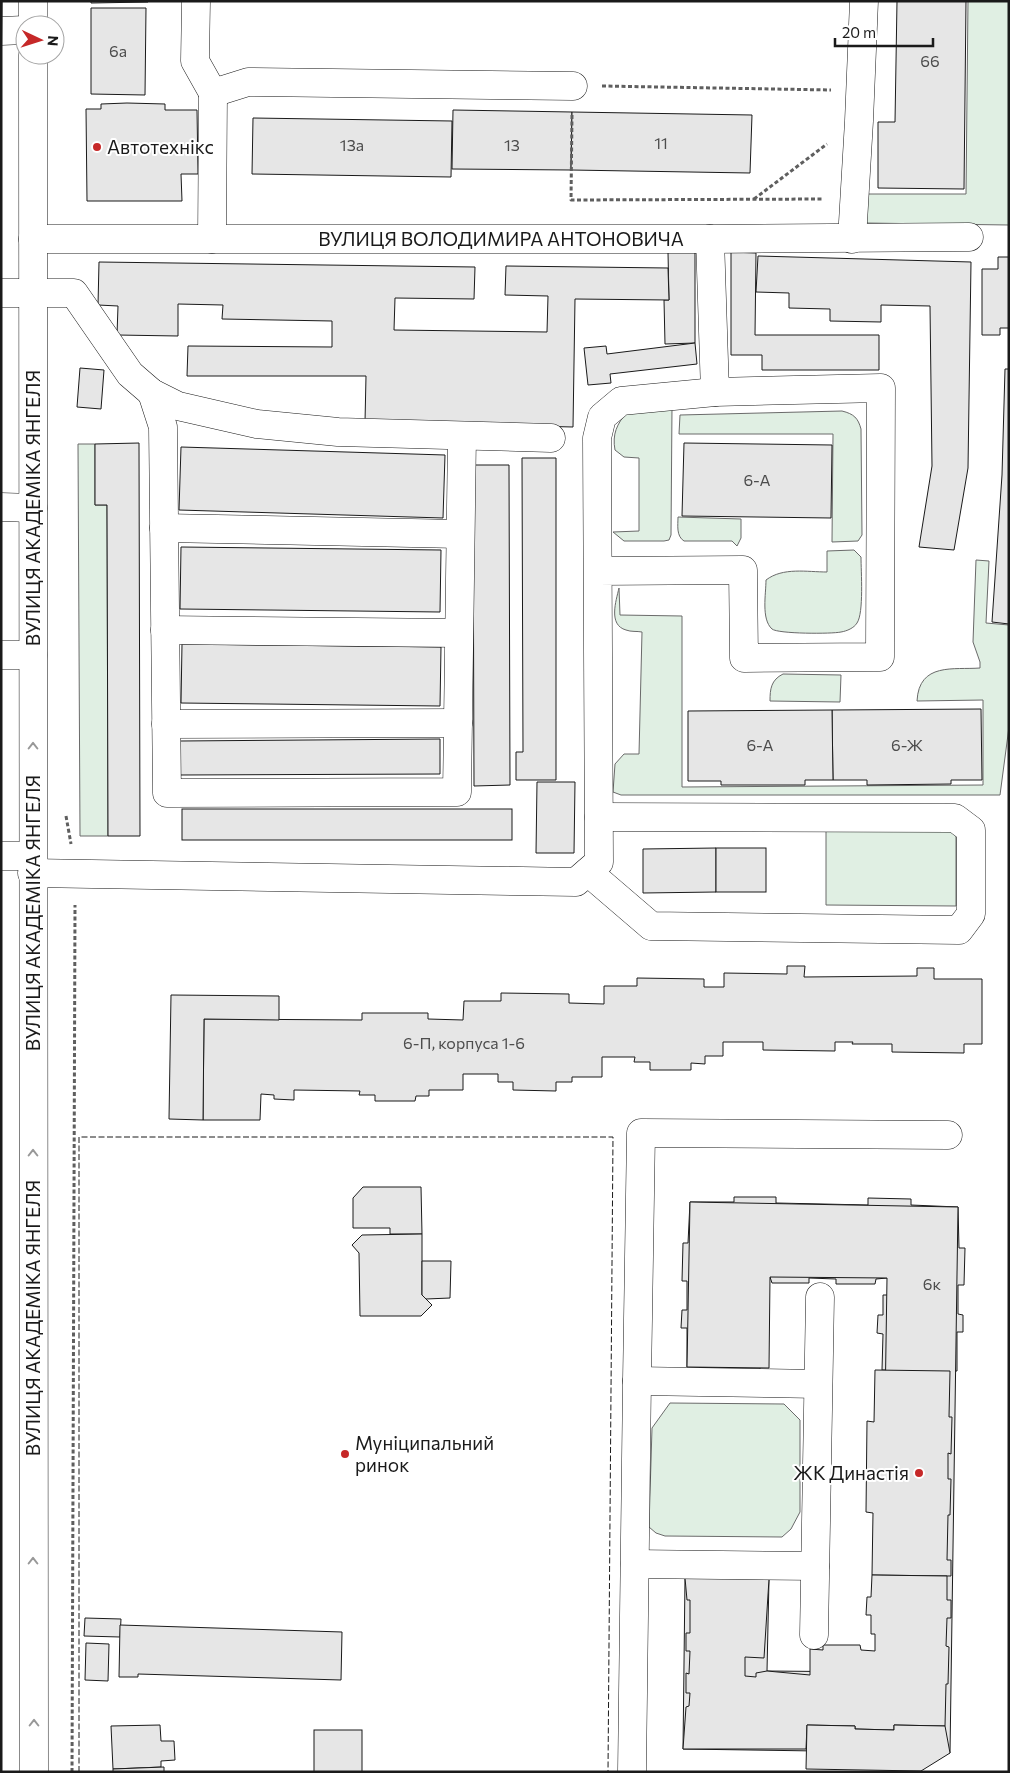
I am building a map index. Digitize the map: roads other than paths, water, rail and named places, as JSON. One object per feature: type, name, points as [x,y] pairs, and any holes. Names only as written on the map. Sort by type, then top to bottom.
[{"type":"main road","points":[[33,1],[33,15]]},
{"type":"main road","points":[[196,1],[195,61],[213,93],[212,239]]},
{"type":"main road","points":[[852,239],[864,1]]},
{"type":"main road","points":[[1,30],[15,30]]},
{"type":"main road","name":"ВУЛИЦЯ АКАДЕМІКА ЯНГЕЛЯ","points":[[33,65],[34,1772]]},
{"type":"main road","points":[[213,93],[248,82],[573,86]]},
{"type":"main road","name":"ВУЛИЦЯ ВОЛОДИМИРА АНТОНОВИЧА","points":[[33,239],[852,239],[969,237]]},
{"type":"main road","points":[[710,239],[715,392]]},
{"type":"main road","points":[[1,292],[74,293],[130,374],[152,393],[178,406],[257,424],[338,432],[551,438]]},
{"type":"main road","points":[[1,856],[75,874],[576,882],[599,862],[597,438],[602,417],[621,401],[715,392],[881,388],[880,657],[744,658],[743,570],[598,571]]},
{"type":"main road","points":[[152,393],[163,427],[167,793],[457,792],[462,436]]},
{"type":"main road","points":[[1,507],[33,508]]},
{"type":"main road","points":[[164,528],[460,534]]},
{"type":"main road","points":[[165,630],[460,634]]},
{"type":"main road","points":[[1,655],[32,655]]},
{"type":"main road","points":[[166,724],[458,723]]},
{"type":"main road","points":[[588,872],[651,926],[959,930],[971,914],[971,830],[955,818],[599,817]]},
{"type":"main road","points":[[632,1772],[636,1381],[641,1133],[948,1135]]},
{"type":"main road","points":[[814,1635],[820,1297]]},
{"type":"main road","points":[[636,1381],[818,1384]]},
{"type":"main road","points":[[635,1564],[815,1566]]},
{"type":"tram line","points":[[1,97],[2,1]]},
{"type":"place","name":"Автотехнікс","points":[[97,147]]},
{"type":"place","name":"Муніципальний ринок","points":[[345,1454]]},
{"type":"place","name":"ЖК Династія","points":[[919,1473]]}]
